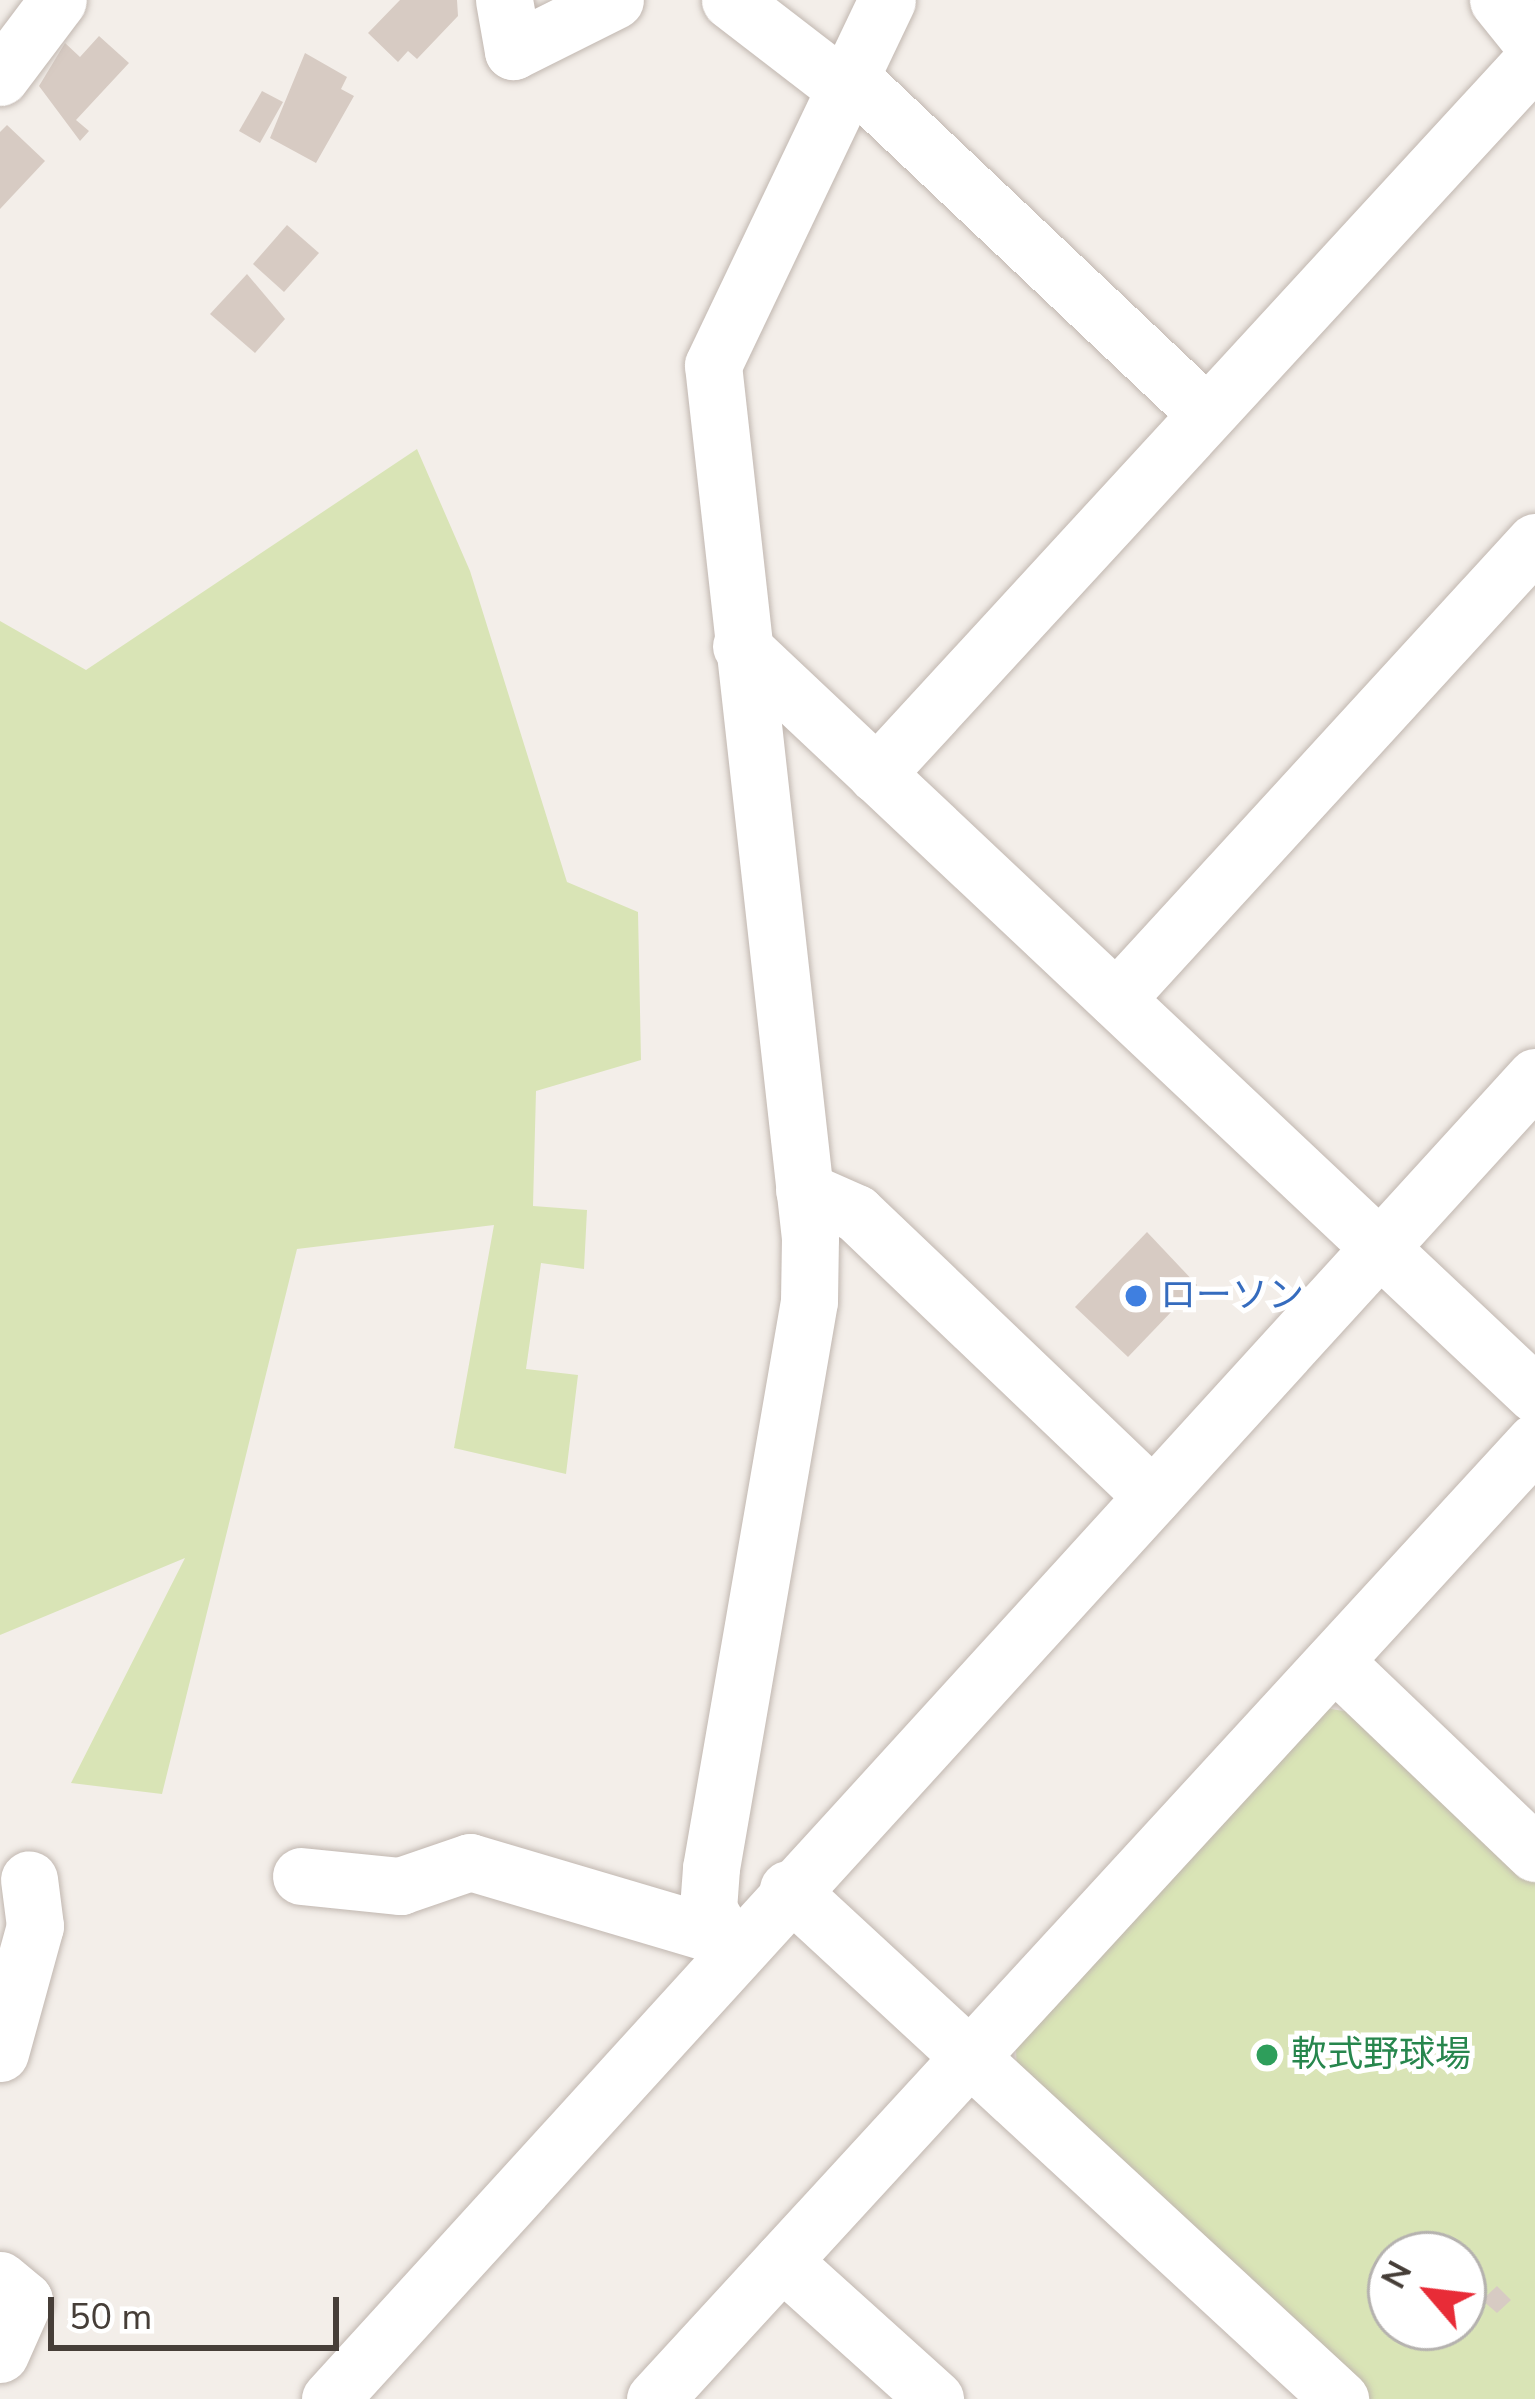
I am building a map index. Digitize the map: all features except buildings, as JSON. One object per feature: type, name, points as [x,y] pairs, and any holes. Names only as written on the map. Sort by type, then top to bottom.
[{"type":"street","points":[[0,77],[58,0]]},
{"type":"street","points":[[504,0],[513,51],[614,0]]},
{"type":"street","points":[[730,0],[842,78],[1207,412]]},
{"type":"street","points":[[724,1944],[716,1830],[809,1301],[804,1190],[713,365],[842,78],[887,0]]},
{"type":"street","points":[[1498,0],[1535,46]]},
{"type":"street","points":[[876,774],[1535,58]]},
{"type":"street","points":[[1116,999],[1535,542]]},
{"type":"street","points":[[741,646],[1535,1394]]},
{"type":"street","points":[[330,2399],[724,1944],[788,1889],[1535,1077]]},
{"type":"street","points":[[804,1190],[856,1213],[1152,1496]]},
{"type":"street","points":[[655,2399],[1535,1442]]},
{"type":"street","points":[[1334,1661],[1535,1853]]},
{"type":"street","points":[[301,1876],[400,1886],[470,1862],[724,1944]]},
{"type":"street","points":[[1,2044],[35,1926],[29,1879]]},
{"type":"street","points":[[788,1889],[1340,2399]]},
{"type":"street","points":[[782,2261],[935,2399]]},
{"type":"street","points":[[0,2281],[24,2300],[0,2354]]},
{"type":"green space","points":[[417,449],[470,571],[567,882],[638,912],[641,1060],[536,1091],[533,1206],[587,1210],[584,1269],[541,1263],[526,1369],[578,1375],[566,1474],[454,1448],[494,1225],[297,1249],[162,1794],[71,1783],[185,1558],[0,1635],[0,621],[86,670]]},
{"type":"green space","name":"軟式野球場","points":[[1325,1708],[1350,1712],[1535,1882],[1535,2399],[1368,2399],[1017,2076],[1016,2048]]},
{"type":"place","name":"ローソン","points":[[1136,1296]]},
{"type":"place","name":"軟式野球場","points":[[1267,2055]]}]
